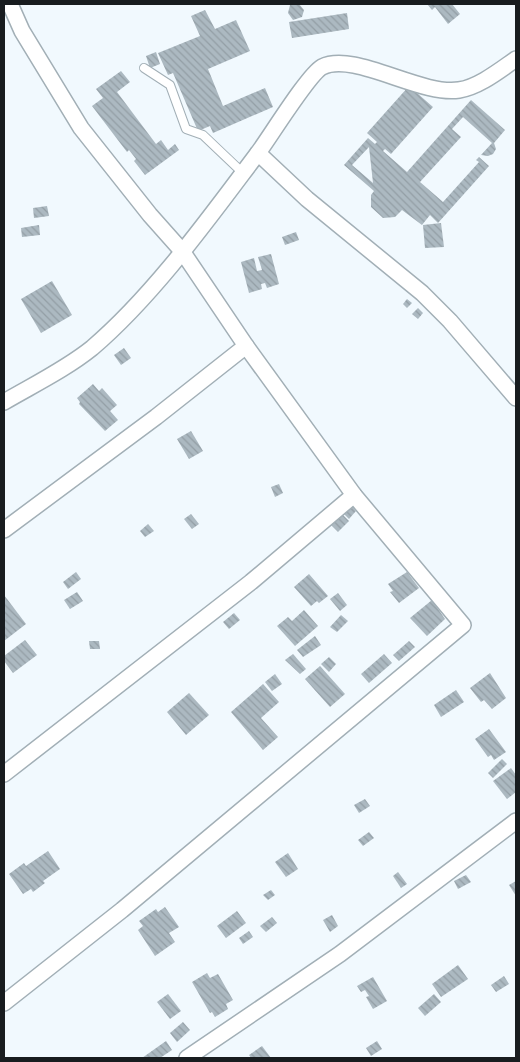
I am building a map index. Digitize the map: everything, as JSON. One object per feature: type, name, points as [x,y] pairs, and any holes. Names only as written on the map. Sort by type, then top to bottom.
[{"type":"street","points":[[4,1003],[122,910],[464,625],[354,495],[246,346],[182,251],[150,215],[82,128],[22,31],[10,4]]},
{"type":"street","points":[[4,402],[92,348],[131,310],[182,251],[258,153],[311,78],[322,67],[340,64],[362,67],[444,92],[462,90],[516,59]]},
{"type":"street","points":[[258,153],[307,199],[422,293],[450,321],[516,398]]},
{"type":"street","points":[[4,530],[156,417],[246,346]]},
{"type":"street","points":[[4,774],[251,582],[354,495]]},
{"type":"street","points":[[187,1058],[340,954],[516,821]]},
{"type":"lane","points":[[144,68],[170,85],[186,129],[203,136],[243,173]]},
{"type":"building","points":[[299,4],[304,10],[302,17],[293,20],[288,13],[290,5]]},
{"type":"building","points":[[427,4],[452,4],[460,14],[448,24],[435,7],[432,10]]},
{"type":"building","points":[[205,10],[215,29],[236,20],[250,51],[208,69],[223,106],[265,88],[273,107],[213,133],[210,126],[198,131],[173,73],[168,75],[158,53],[200,36],[191,16]]},
{"type":"building","points":[[347,13],[349,29],[292,38],[289,22]]},
{"type":"building","points":[[156,52],[160,64],[150,68],[146,56]]},
{"type":"building","points":[[121,71],[130,82],[117,92],[156,144],[161,140],[168,150],[175,144],[179,150],[145,175],[134,161],[136,159],[129,150],[127,152],[92,106],[103,98],[96,89]]},
{"type":"building","points":[[409,86],[433,107],[391,154],[385,149],[383,151],[407,172],[471,100],[505,130],[494,143],[496,149],[493,154],[488,156],[481,155],[492,143],[463,117],[452,129],[461,137],[420,182],[443,202],[479,162],[476,160],[479,157],[489,166],[438,223],[430,215],[422,225],[402,210],[395,217],[383,218],[371,207],[371,195],[374,191],[344,165],[368,138],[375,144],[377,142],[367,133]],"holes":[[[369,147],[373,183],[352,165]]]},
{"type":"building","points":[[47,206],[49,216],[34,218],[33,208]]},
{"type":"building","points":[[441,223],[444,247],[425,248],[423,225]]},
{"type":"building","points":[[39,225],[40,235],[22,237],[21,228]]},
{"type":"building","points":[[296,232],[299,240],[285,245],[282,237]]},
{"type":"building","points":[[271,254],[279,284],[267,288],[265,283],[261,284],[262,289],[249,293],[241,262],[254,258],[257,271],[262,270],[258,257]]},
{"type":"building","points":[[52,281],[72,315],[41,333],[21,299]]},
{"type":"building","points":[[407,299],[412,303],[407,308],[403,304]]},
{"type":"building","points":[[418,308],[423,313],[418,319],[412,314]]},
{"type":"building","points":[[124,348],[131,358],[121,365],[114,355]]},
{"type":"building","points":[[93,384],[99,391],[102,388],[117,405],[110,411],[118,420],[105,431],[79,404],[80,402],[77,398]]},
{"type":"building","points":[[191,431],[203,451],[189,459],[177,439]]},
{"type":"building","points":[[279,484],[283,493],[275,497],[271,487]]},
{"type":"building","points":[[352,506],[356,511],[349,519],[344,514]]},
{"type":"building","points":[[191,514],[199,524],[192,529],[184,519]]},
{"type":"building","points":[[342,514],[349,521],[338,532],[331,525]]},
{"type":"building","points":[[148,524],[154,531],[145,537],[140,531]]},
{"type":"building","points":[[76,572],[81,579],[68,589],[63,582]]},
{"type":"building","points":[[407,572],[419,588],[399,603],[390,592],[393,591],[388,584]]},
{"type":"building","points":[[309,574],[328,596],[311,606],[294,587]]},
{"type":"building","points":[[77,592],[83,601],[70,609],[64,600]]},
{"type":"building","points":[[338,593],[347,605],[340,611],[330,599]]},
{"type":"building","points":[[4,595],[26,624],[4,641]]},
{"type":"building","points":[[432,600],[445,619],[427,636],[410,618]]},
{"type":"building","points":[[304,610],[318,626],[295,646],[277,626],[288,617],[292,621]]},
{"type":"building","points":[[234,613],[240,620],[229,629],[223,622]]},
{"type":"building","points":[[341,615],[348,621],[337,632],[330,627]]},
{"type":"building","points":[[315,636],[321,645],[303,657],[297,650]]},
{"type":"building","points":[[25,640],[37,655],[13,673],[4,661],[4,656]]},
{"type":"building","points":[[89,641],[99,641],[100,649],[90,649]]},
{"type":"building","points":[[409,641],[415,647],[399,661],[393,655]]},
{"type":"building","points":[[293,654],[306,669],[300,674],[285,660]]},
{"type":"building","points":[[384,654],[392,663],[369,683],[361,674]]},
{"type":"building","points":[[329,657],[336,664],[329,672],[321,664]]},
{"type":"building","points":[[320,666],[345,694],[330,707],[305,679]]},
{"type":"building","points":[[490,673],[506,698],[492,709],[484,700],[481,702],[470,688]]},
{"type":"building","points":[[275,674],[282,684],[272,691],[265,682]]},
{"type":"building","points":[[263,684],[279,702],[261,718],[278,737],[263,750],[231,712]]},
{"type":"building","points":[[456,690],[464,702],[441,717],[434,705]]},
{"type":"building","points":[[189,693],[209,715],[186,735],[167,712]]},
{"type":"building","points":[[489,729],[506,752],[494,760],[491,755],[488,757],[475,739]]},
{"type":"building","points":[[502,759],[507,764],[493,778],[488,773]]},
{"type":"building","points":[[511,768],[516,775],[516,792],[507,799],[493,781]]},
{"type":"building","points":[[365,799],[370,806],[359,813],[354,805]]},
{"type":"building","points":[[369,832],[374,838],[363,846],[358,840]]},
{"type":"building","points":[[48,851],[60,869],[43,881],[45,883],[33,892],[31,889],[23,894],[9,874],[24,863],[26,866]]},
{"type":"building","points":[[288,853],[298,869],[286,877],[275,862]]},
{"type":"building","points":[[398,872],[407,884],[401,888],[393,876]]},
{"type":"building","points":[[466,875],[471,882],[458,889],[454,881]]},
{"type":"building","points":[[516,881],[516,896],[509,885]]},
{"type":"building","points":[[271,890],[275,895],[268,900],[263,895]]},
{"type":"building","points":[[165,907],[179,927],[169,933],[175,942],[155,956],[138,930],[143,926],[139,921],[156,909],[158,912]]},
{"type":"building","points":[[237,911],[246,923],[226,938],[217,926]]},
{"type":"building","points":[[332,915],[338,926],[330,932],[323,920]]},
{"type":"building","points":[[272,917],[277,923],[266,932],[260,926]]},
{"type":"building","points":[[249,931],[253,937],[243,944],[239,938]]},
{"type":"building","points":[[458,965],[468,979],[441,997],[432,984]]},
{"type":"building","points":[[207,973],[210,978],[218,974],[233,1000],[226,1004],[228,1009],[215,1017],[212,1012],[210,1013],[192,982]]},
{"type":"building","points":[[504,976],[509,984],[496,992],[491,985]]},
{"type":"building","points":[[373,977],[387,1001],[373,1009],[366,997],[369,996],[365,990],[361,992],[357,986]]},
{"type":"building","points":[[168,994],[181,1011],[170,1019],[157,1002]]},
{"type":"building","points":[[434,994],[441,1002],[425,1016],[418,1008]]},
{"type":"building","points":[[183,1022],[190,1030],[177,1042],[170,1033]]},
{"type":"building","points":[[166,1041],[172,1050],[160,1058],[142,1058]]},
{"type":"building","points":[[377,1041],[382,1049],[371,1056],[366,1048]]},
{"type":"building","points":[[262,1046],[271,1058],[251,1058],[249,1055]]}]
